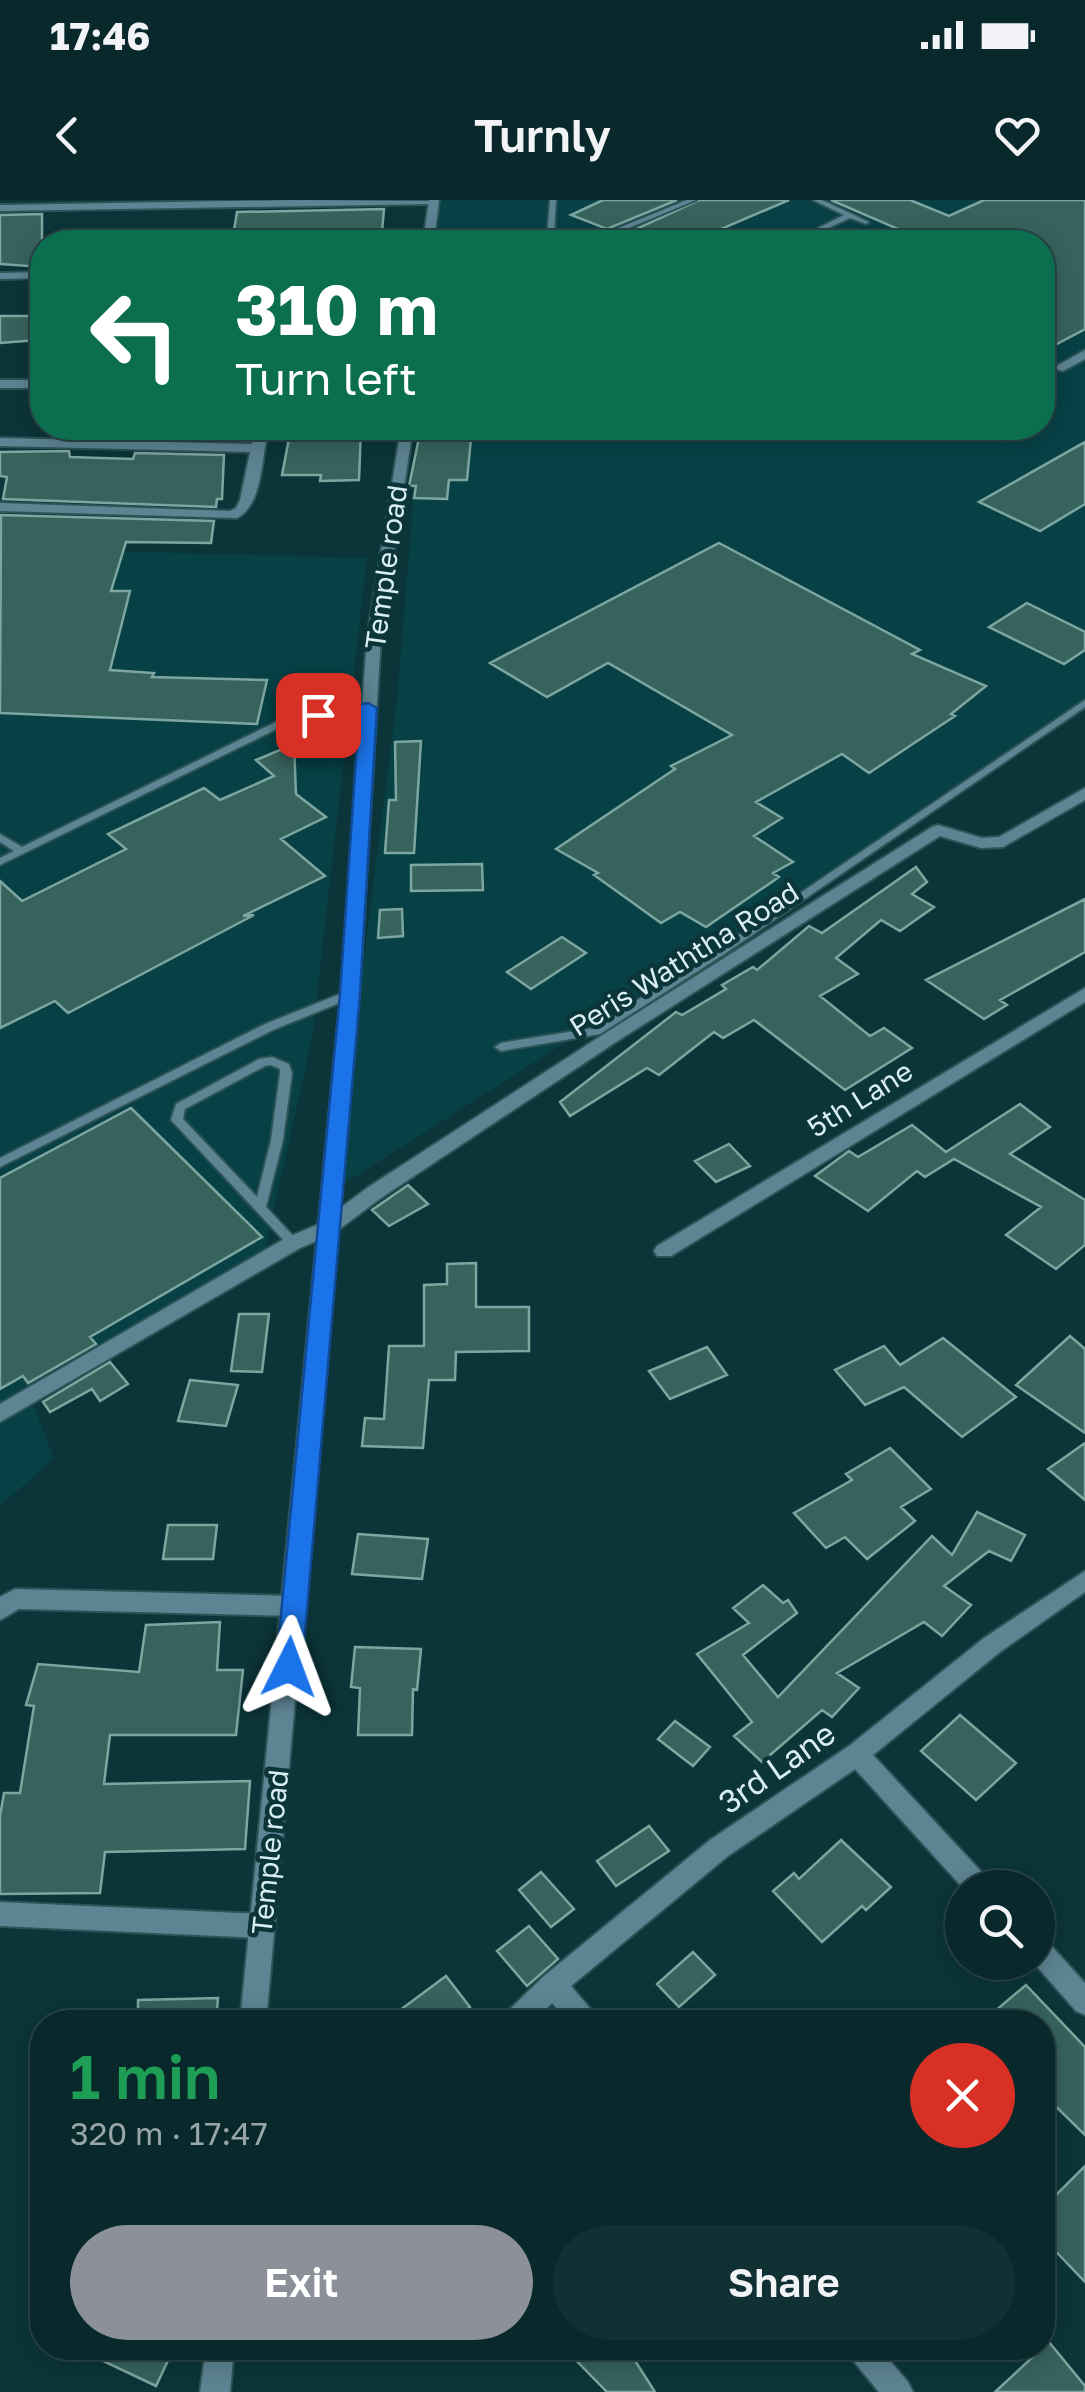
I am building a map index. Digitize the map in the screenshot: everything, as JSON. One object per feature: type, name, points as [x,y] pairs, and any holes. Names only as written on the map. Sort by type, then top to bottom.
[{"type":"street","points":[[0,208],[434,201],[431,230]]},
{"type":"street","points":[[0,276],[30,275]]},
{"type":"street","points":[[1059,368],[1085,354]]},
{"type":"street","points":[[0,384],[30,384]]},
{"type":"street","points":[[0,507],[232,515],[242,510],[250,493],[259,440]]},
{"type":"street","name":"Temple road","points":[[254,2010],[350,994],[374,638],[405,440]]},
{"type":"street","points":[[0,442],[256,448]]},
{"type":"street","name":"Peris Waththa Road","points":[[0,1414],[292,1243],[326,1229],[374,1193],[613,1036],[938,830],[981,843],[1003,842],[1085,793]]},
{"type":"street","name":"5th Lane","points":[[664,1252],[1085,994]]},
{"type":"street","name":"3rd Lane","points":[[528,2010],[719,1848],[857,1754],[992,1645],[1085,1580]]},
{"type":"street","points":[[0,1610],[15,1600],[293,1606]]},
{"type":"street","points":[[857,1754],[963,1870]]},
{"type":"street","points":[[0,1914],[262,1926]]},
{"type":"street","points":[[1055,1969],[1085,2002]]},
{"type":"street","points":[[554,1985],[575,2010]]},
{"type":"street","points":[[215,2392],[219,2360]]},
{"type":"street","points":[[870,2360],[898,2392]]},
{"type":"lane","points":[[551,230],[553,200]]},
{"type":"lane","points":[[620,230],[693,200]]},
{"type":"lane","points":[[816,200],[866,222]]},
{"type":"lane","points":[[818,230],[850,215]]},
{"type":"lane","points":[[501,1047],[596,1031],[720,952],[1085,703]]},
{"type":"lane","points":[[0,862],[285,721],[368,708]]},
{"type":"lane","points":[[0,838],[22,852]]},
{"type":"lane","points":[[0,1163],[269,1027],[350,994]]},
{"type":"lane","points":[[260,1208],[286,1073],[285,1067],[272,1061],[263,1062],[196,1098],[176,1113],[177,1120],[292,1243]]},
{"type":"shaded area","points":[[438,200],[1085,200],[1085,711],[334,1190],[397,700],[418,440],[1055,440],[1055,230],[435,230]]},
{"type":"shaded area","points":[[0,548],[367,558],[312,1038],[265,1249],[28,1391],[54,1458],[0,1506]]},
{"type":"building","points":[[603,200],[677,200],[607,229],[571,215]]},
{"type":"building","points":[[699,200],[789,200],[719,230],[634,230]]},
{"type":"building","points":[[831,200],[910,200],[949,216],[984,200],[1085,200],[1085,329],[1055,345],[1055,230],[900,230]]},
{"type":"building","points":[[384,209],[382,230],[234,230],[237,212]]},
{"type":"building","points":[[42,214],[42,230],[30,230],[30,266],[0,264],[0,215]]},
{"type":"building","points":[[0,316],[30,316],[30,341],[0,343]]},
{"type":"building","points":[[289,440],[361,440],[359,480],[320,481],[321,475],[282,475]]},
{"type":"building","points":[[419,440],[471,440],[467,480],[449,480],[447,499],[414,498],[416,486],[409,486]]},
{"type":"building","points":[[1085,442],[1085,504],[1040,531],[979,502]]},
{"type":"building","points":[[69,451],[70,457],[133,459],[135,453],[224,455],[222,499],[217,499],[216,507],[3,499],[7,477],[0,476],[0,452]]},
{"type":"building","points":[[1,515],[214,521],[211,543],[126,542],[111,591],[130,591],[110,670],[154,673],[152,677],[267,680],[257,724],[0,713]]},
{"type":"building","points":[[719,543],[920,650],[912,654],[986,686],[951,714],[955,716],[869,773],[842,754],[756,802],[782,818],[754,836],[793,862],[773,873],[779,877],[706,927],[680,912],[661,923],[594,875],[598,873],[556,849],[675,769],[671,766],[732,735],[608,663],[547,697],[490,663]]},
{"type":"building","points":[[1027,603],[1085,632],[1085,650],[1064,664],[989,627]]},
{"type":"building","points":[[421,741],[414,853],[385,853],[389,800],[396,800],[395,742]]},
{"type":"building","points":[[294,744],[296,794],[326,817],[281,839],[325,876],[243,916],[254,915],[68,1013],[55,1001],[0,1028],[0,881],[22,901],[126,849],[108,834],[204,788],[220,800],[274,776],[256,760]]},
{"type":"building","points":[[482,864],[483,890],[411,891],[411,865]]},
{"type":"building","points":[[916,867],[927,882],[912,894],[934,907],[900,931],[881,920],[836,958],[858,974],[820,996],[870,1036],[884,1028],[912,1048],[845,1090],[754,1020],[723,1038],[714,1032],[659,1075],[647,1068],[570,1116],[560,1102],[676,1012],[682,1015],[726,989],[722,985],[753,967],[757,970],[809,926],[822,933]]},
{"type":"building","points":[[1085,899],[1085,952],[1000,1000],[1007,1005],[984,1019],[926,980]]},
{"type":"building","points":[[402,909],[403,936],[378,938],[380,910]]},
{"type":"building","points":[[562,937],[586,953],[531,989],[507,972]]},
{"type":"building","points":[[1020,1104],[1050,1127],[1010,1154],[1085,1200],[1085,1245],[1056,1269],[1006,1235],[1041,1207],[954,1159],[925,1177],[917,1171],[868,1211],[815,1176],[849,1151],[858,1157],[912,1125],[946,1152]]},
{"type":"building","points":[[131,1108],[262,1237],[90,1337],[96,1344],[28,1383],[23,1376],[0,1389],[0,1178]]},
{"type":"building","points":[[729,1144],[750,1166],[716,1182],[695,1161]]},
{"type":"building","points":[[408,1185],[428,1204],[389,1226],[372,1210]]},
{"type":"building","points":[[476,1263],[476,1307],[529,1307],[529,1351],[456,1352],[455,1380],[429,1380],[423,1448],[362,1446],[365,1418],[384,1419],[389,1346],[424,1346],[424,1285],[447,1284],[447,1264]]},
{"type":"building","points":[[239,1314],[269,1314],[262,1372],[231,1371]]},
{"type":"building","points":[[1070,1336],[1085,1349],[1085,1433],[1016,1385]]},
{"type":"building","points":[[943,1338],[1016,1397],[962,1437],[904,1387],[865,1405],[835,1370],[884,1346],[900,1365]]},
{"type":"building","points":[[707,1347],[727,1375],[670,1399],[649,1371]]},
{"type":"building","points":[[110,1362],[128,1384],[100,1401],[92,1389],[50,1412],[43,1402]]},
{"type":"building","points":[[190,1380],[238,1385],[226,1426],[178,1421]]},
{"type":"building","points":[[1085,1443],[1085,1500],[1048,1469]]},
{"type":"building","points":[[890,1448],[931,1489],[901,1507],[915,1521],[867,1559],[845,1537],[826,1548],[794,1513],[852,1480],[846,1474]]},
{"type":"building","points":[[977,1512],[1025,1535],[1011,1561],[989,1551],[944,1586],[971,1605],[942,1636],[924,1622],[837,1673],[859,1688],[832,1717],[822,1710],[762,1762],[734,1736],[752,1722],[697,1654],[749,1623],[733,1608],[763,1585],[783,1603],[788,1600],[797,1613],[743,1655],[778,1697],[932,1536],[952,1555]]},
{"type":"building","points":[[168,1525],[217,1525],[213,1559],[163,1559]]},
{"type":"building","points":[[358,1534],[428,1539],[422,1579],[352,1574]]},
{"type":"building","points":[[220,1622],[217,1670],[243,1670],[236,1735],[110,1735],[104,1784],[250,1781],[245,1849],[105,1852],[100,1893],[0,1894],[0,1816],[4,1793],[20,1793],[34,1706],[26,1705],[38,1664],[139,1672],[146,1625]]},
{"type":"building","points":[[355,1647],[421,1649],[417,1690],[413,1689],[412,1735],[358,1735],[360,1688],[351,1687]]},
{"type":"building","points":[[960,1715],[1016,1763],[976,1800],[921,1751]]},
{"type":"building","points":[[675,1721],[710,1747],[693,1766],[658,1739]]},
{"type":"building","points":[[649,1826],[669,1851],[616,1886],[597,1861]]},
{"type":"building","points":[[841,1840],[891,1887],[866,1910],[862,1906],[822,1942],[773,1891],[794,1873],[799,1879]]},
{"type":"building","points":[[541,1872],[574,1909],[551,1927],[519,1890]]},
{"type":"building","points":[[529,1926],[558,1959],[527,1986],[497,1951]]},
{"type":"building","points":[[693,1952],[715,1975],[679,2007],[657,1984]]},
{"type":"building","points":[[446,1976],[470,2007],[466,2010],[400,2010]]},
{"type":"building","points":[[1026,1985],[1050,2010],[996,2010]]},
{"type":"building","points":[[218,1998],[217,2010],[138,2010],[138,2000]]},
{"type":"building","points":[[1055,2015],[1085,2047],[1085,2135],[1055,2106]]},
{"type":"building","points":[[1085,2166],[1085,2282],[1055,2251],[1055,2196]]},
{"type":"building","points":[[1055,2349],[1085,2386],[1085,2392],[995,2392],[1030,2360],[1055,2360]]},
{"type":"building","points":[[101,2360],[168,2360],[156,2386]]},
{"type":"building","points":[[576,2360],[635,2360],[655,2392],[607,2392]]},
{"type":"route","points":[[289,1667],[350,994],[368,708],[318,715]]}]
